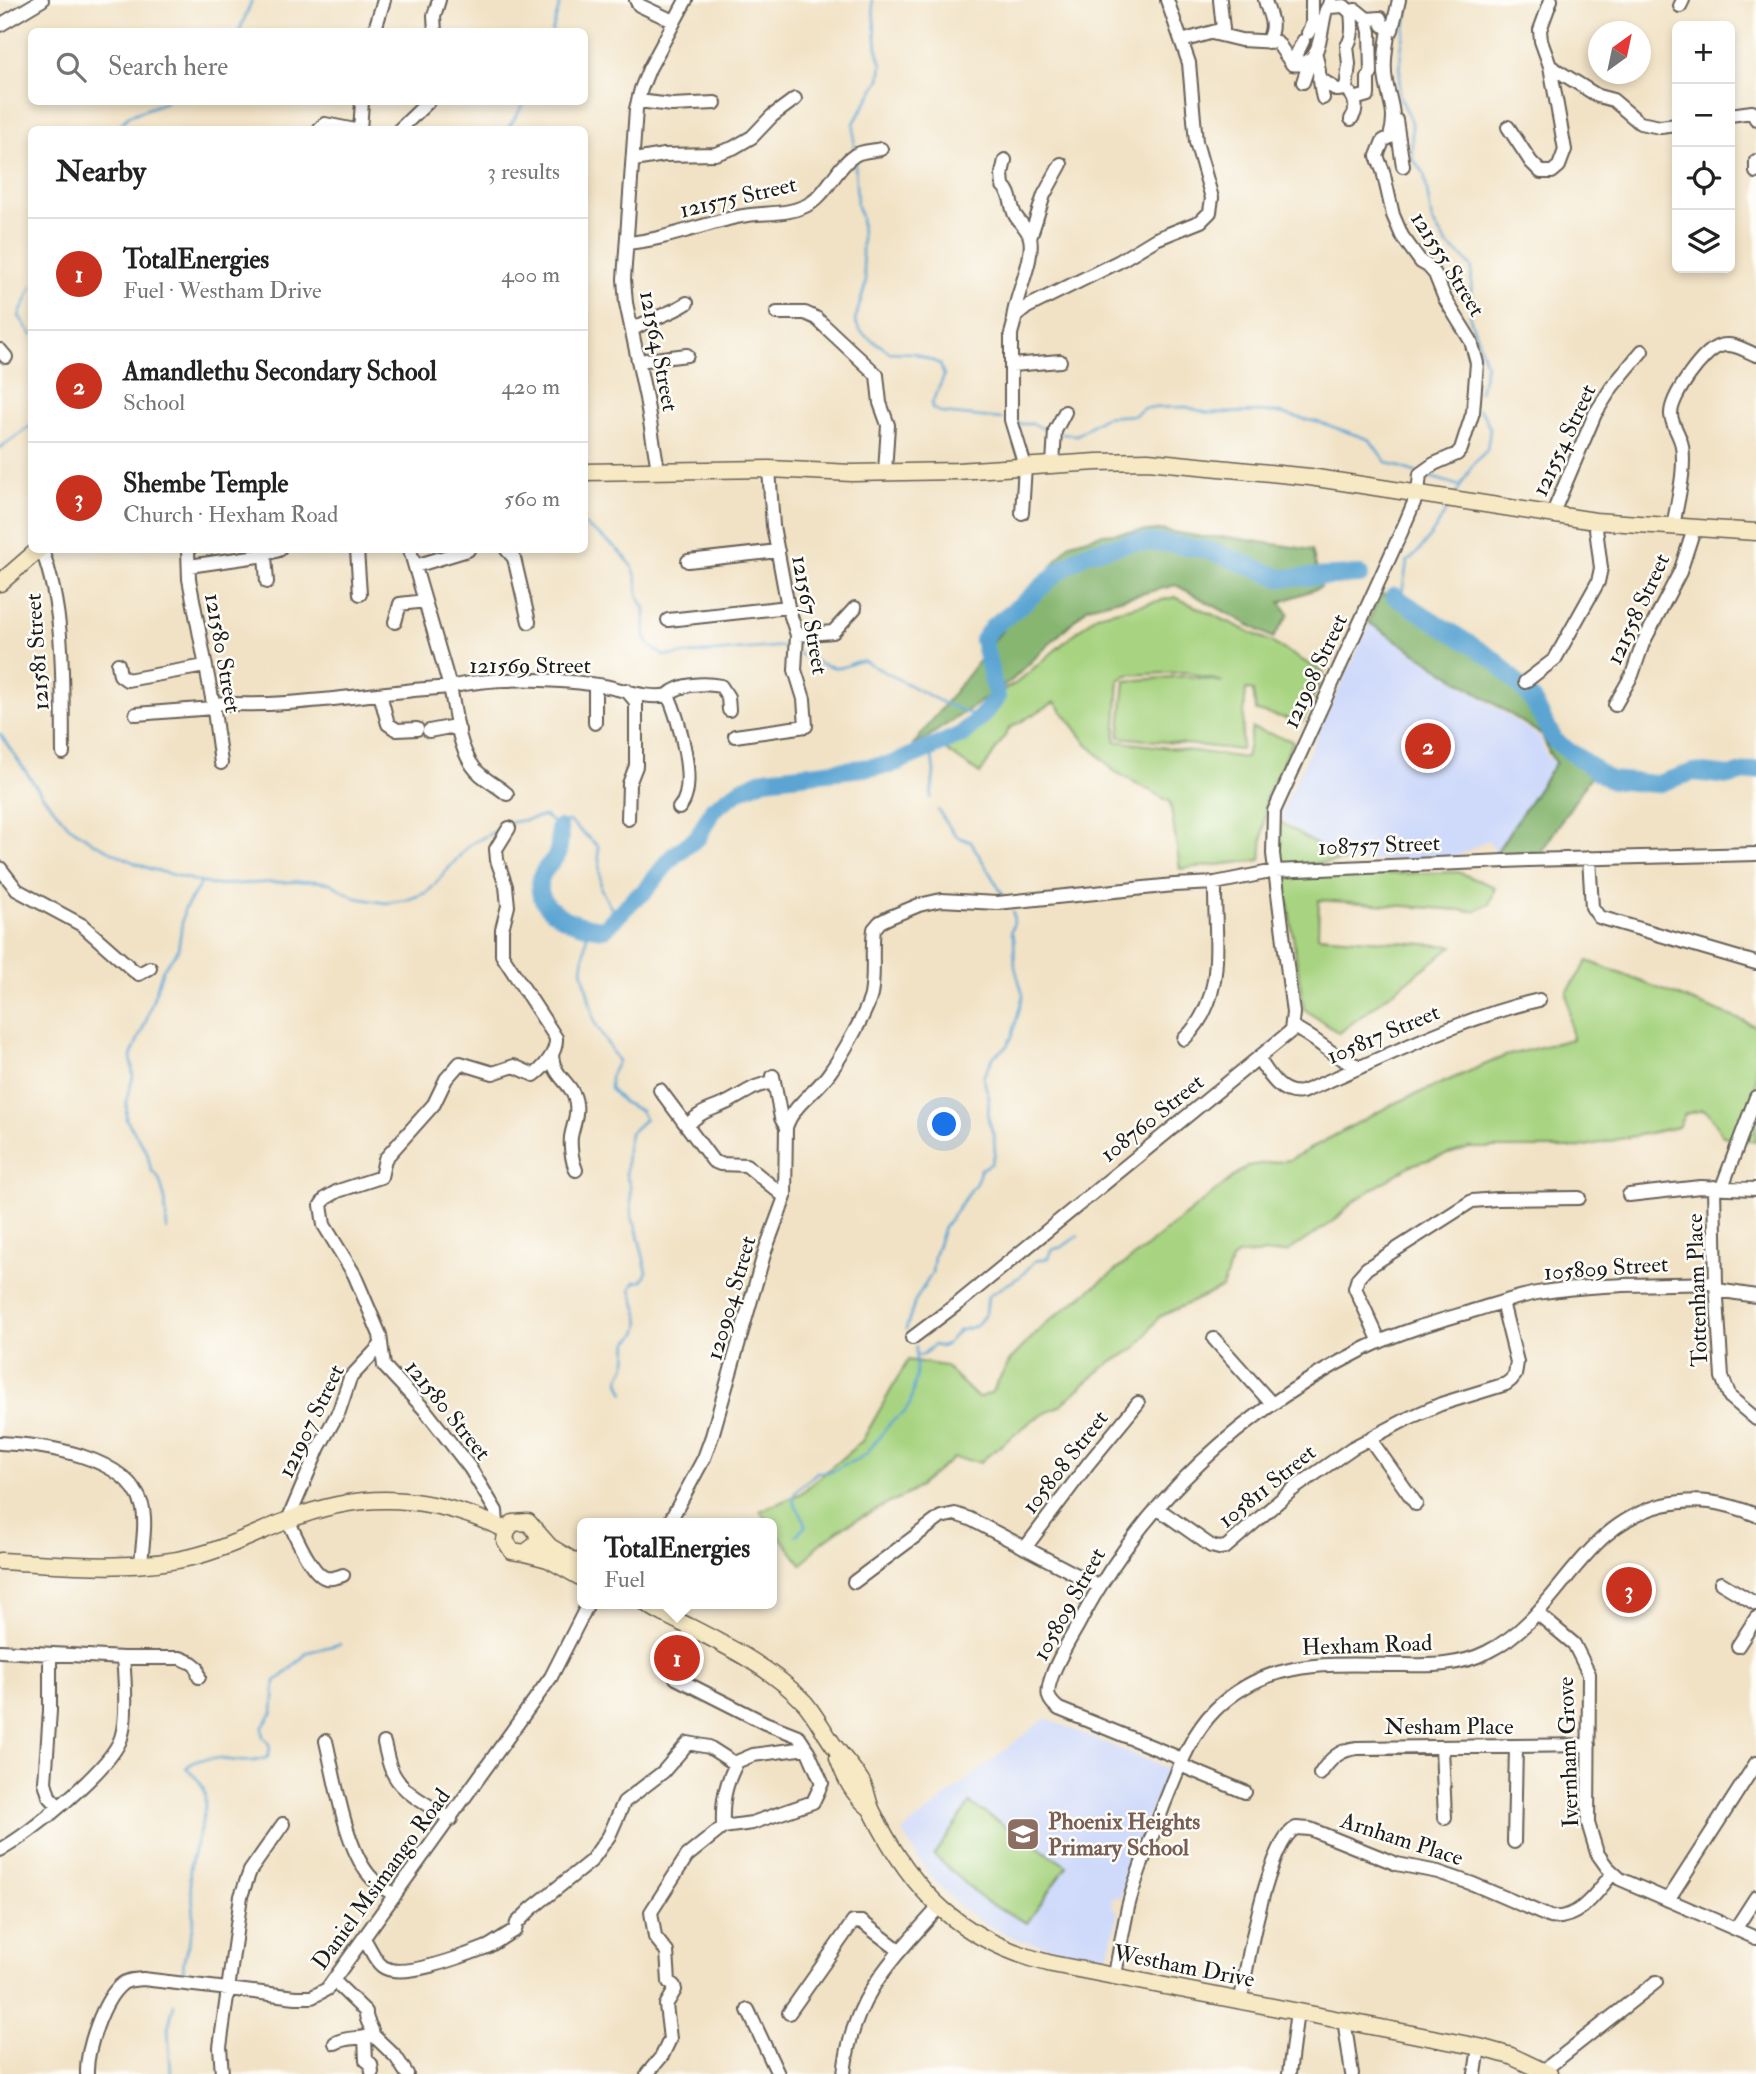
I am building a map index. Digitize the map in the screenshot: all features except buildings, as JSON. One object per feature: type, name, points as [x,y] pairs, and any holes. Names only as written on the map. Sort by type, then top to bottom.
[{"type":"street","points":[[0,25],[42,0]]},
{"type":"street","points":[[375,28],[384,0]]},
{"type":"street","points":[[435,28],[434,16],[439,0]]},
{"type":"street","points":[[636,0],[639,5],[673,21]]},
{"type":"street","name":"121564 Street","points":[[658,470],[626,303],[624,279],[638,101],[649,69],[686,0]]},
{"type":"street","points":[[1012,326],[1016,316],[1027,307],[1087,278],[1156,239],[1195,225],[1210,212],[1212,198],[1198,153],[1191,73],[1167,0]]},
{"type":"street","points":[[1182,41],[1223,29],[1220,0]]},
{"type":"street","points":[[1265,0],[1272,13],[1267,42]]},
{"type":"street","points":[[1292,64],[1312,24],[1311,0]]},
{"type":"street","points":[[1399,0],[1396,21],[1390,30],[1386,49],[1385,79],[1394,109],[1403,166]]},
{"type":"street","points":[[1508,127],[1531,162],[1541,172],[1552,173],[1559,166],[1565,149],[1550,66],[1540,30],[1551,0]]},
{"type":"street","points":[[1303,82],[1324,30],[1327,4],[1356,10],[1367,19],[1370,32],[1371,73],[1368,78],[1368,95],[1337,90],[1319,78]]},
{"type":"street","points":[[1351,11],[1353,26],[1347,46],[1350,94],[1356,111],[1351,119]]},
{"type":"street","points":[[1367,19],[1380,18],[1383,25],[1390,30]]},
{"type":"street","points":[[1212,33],[1241,40],[1277,42],[1292,64],[1298,65],[1313,55]]},
{"type":"street","points":[[1313,55],[1320,65],[1319,78],[1323,97]]},
{"type":"street","points":[[1550,66],[1598,96],[1613,100],[1640,123],[1660,127],[1672,126]]},
{"type":"street","points":[[634,160],[664,155],[715,154],[733,148],[752,137],[772,116],[795,99]]},
{"type":"street","points":[[638,101],[672,105],[715,103]]},
{"type":"street","points":[[358,126],[361,105]]},
{"type":"street","points":[[403,126],[425,105]]},
{"type":"street","name":"121555 Street","points":[[1394,109],[1390,137],[1383,141],[1377,156],[1393,215],[1415,256],[1434,274],[1471,341],[1477,363],[1473,412],[1461,449],[1457,454],[1434,464],[1420,474],[1422,494]]},
{"type":"street","points":[[1735,114],[1752,112],[1756,119]]},
{"type":"street","name":"121575 Street","points":[[627,243],[658,239],[738,216],[774,214],[801,208],[824,192],[855,155],[881,149]]},
{"type":"street","points":[[1005,160],[1003,186],[1009,191],[1015,215],[1030,238]]},
{"type":"street","points":[[1756,161],[1756,172]]},
{"type":"street","points":[[1022,513],[1025,466],[1012,420],[1012,326],[1014,309],[1029,257],[1030,238],[1044,195],[1061,164]]},
{"type":"street","points":[[632,330],[648,320],[672,313],[687,303]]},
{"type":"street","points":[[777,313],[805,313],[817,318],[877,375],[880,403],[888,425],[885,472]]},
{"type":"street","points":[[1673,527],[1681,480],[1682,446],[1671,414],[1680,388],[1697,365],[1717,346],[1732,344],[1756,355]]},
{"type":"street","name":"121554 Street","points":[[1552,515],[1599,407],[1642,351]]},
{"type":"street","points":[[638,361],[687,355]]},
{"type":"street","points":[[1013,365],[1060,361]]},
{"type":"street","points":[[1053,464],[1055,431],[1065,412]]},
{"type":"street","points":[[588,472],[769,469],[839,473],[1148,461],[1193,463],[1310,477],[1594,521],[1756,532]]},
{"type":"street","name":"121567 Street","points":[[734,736],[806,726],[804,699],[795,670],[797,635],[788,607],[773,526],[769,469]]},
{"type":"street","name":"121908 Street","points":[[1275,871],[1273,820],[1279,798],[1422,494]]},
{"type":"street","points":[[1525,682],[1555,659],[1598,582],[1601,568],[1594,521]]},
{"type":"street","name":"121558 Street","points":[[1615,705],[1632,675],[1643,643],[1680,572],[1694,529]]},
{"type":"street","points":[[688,561],[778,551]]},
{"type":"street","points":[[2,577],[36,553]]},
{"type":"street","name":"121581 Street","points":[[41,553],[54,586],[61,630],[63,753]]},
{"type":"street","name":"121580 Street","points":[[188,553],[189,579],[213,706],[220,763]]},
{"type":"street","points":[[189,566],[271,553]]},
{"type":"street","points":[[357,553],[360,594]]},
{"type":"street","name":"121569 Street","points":[[411,553],[450,687],[472,682],[498,681],[595,685],[656,698],[668,695]]},
{"type":"street","points":[[415,566],[458,553]]},
{"type":"street","points":[[510,553],[514,558],[529,622]]},
{"type":"street","points":[[265,555],[267,582]]},
{"type":"street","points":[[395,622],[400,604],[425,601]]},
{"type":"street","points":[[668,620],[788,607]]},
{"type":"street","points":[[797,635],[833,632],[855,608]]},
{"type":"street","points":[[118,664],[120,675],[127,680],[205,666]]},
{"type":"street","points":[[679,808],[685,802],[688,789],[681,727],[668,695],[671,691],[683,687],[708,683],[721,687],[729,697],[729,709]]},
{"type":"street","points":[[595,685],[595,723]]},
{"type":"street","points":[[136,714],[213,706],[348,698],[450,687],[467,757],[476,770],[507,794]]},
{"type":"street","points":[[626,690],[636,702],[636,766],[629,784],[628,819]]},
{"type":"street","points":[[380,694],[388,724],[397,730],[450,727],[459,730]]},
{"type":"street","points":[[509,828],[496,849],[506,886],[508,906],[502,929],[502,955],[556,1038],[557,1045],[552,1056],[553,1068],[571,1088],[576,1101],[576,1124],[571,1138],[576,1170]]},
{"type":"street","name":"108757 Street","points":[[786,1127],[789,1116],[832,1070],[866,1011],[873,981],[874,929],[890,917],[928,902],[941,900],[989,904],[1215,883],[1275,871],[1756,854]]},
{"type":"street","points":[[1589,858],[1592,907],[1599,917],[1756,963]]},
{"type":"street","points":[[0,868],[17,890],[82,925],[134,971],[139,974],[150,968]]},
{"type":"street","points":[[1275,871],[1293,1027],[1313,1037],[1343,1060],[1360,1066]]},
{"type":"street","points":[[1184,1039],[1202,1019],[1217,963],[1215,883]]},
{"type":"street","name":"105817 Street","points":[[1258,1058],[1271,1078],[1295,1093],[1486,1014],[1539,1000]]},
{"type":"street","name":"108760 Street","points":[[912,1338],[969,1295],[1290,1033],[1293,1027]]},
{"type":"street","name":"121580 Street","points":[[502,1527],[496,1511],[470,1468],[425,1410],[388,1372],[382,1358],[380,1335],[354,1274],[327,1232],[322,1220],[321,1205],[326,1198],[338,1191],[381,1177],[385,1159],[437,1101],[446,1079],[460,1063],[493,1073],[514,1066],[534,1075],[552,1056]]},
{"type":"street","name":"120904 Street","points":[[672,1518],[704,1458],[712,1436],[765,1251],[785,1197],[786,1127],[781,1118],[774,1079],[750,1087],[732,1100],[704,1111],[688,1125]]},
{"type":"street","points":[[660,1090],[713,1161],[720,1164],[746,1165],[785,1197]]},
{"type":"street","points":[[1718,1187],[1756,1097]]},
{"type":"street","name":"Tottenham Place","points":[[1718,1187],[1716,1287],[1722,1377],[1730,1397],[1756,1419]]},
{"type":"street","name":"Tottenham Place","points":[[1629,1195],[1718,1187],[1756,1189]]},
{"type":"street","points":[[1380,1342],[1355,1288],[1358,1278],[1367,1268],[1472,1201],[1579,1198]]},
{"type":"street","name":"105809 Street","points":[[1181,1762],[1068,1714],[1055,1706],[1048,1695],[1050,1681],[1098,1586],[1157,1508],[1205,1456],[1305,1381],[1380,1342],[1502,1302],[1535,1293],[1605,1285],[1716,1287],[1756,1296]]},
{"type":"street","name":"105811 Street","points":[[1157,1508],[1204,1542],[1219,1548],[1226,1547],[1329,1462],[1430,1409],[1506,1384],[1517,1369],[1517,1362],[1502,1302]]},
{"type":"street","points":[[1214,1339],[1272,1404]]},
{"type":"street","name":"121907 Street","points":[[288,1520],[319,1447],[339,1411],[350,1378],[380,1346]]},
{"type":"street","name":"105808 Street","points":[[1025,1548],[1138,1403]]},
{"type":"street","points":[[1370,1439],[1416,1504]]},
{"type":"street","points":[[0,1443],[65,1452],[100,1463],[117,1472],[134,1490],[143,1507],[141,1564]]},
{"type":"street","points":[[0,1561],[141,1564],[197,1556],[337,1504],[391,1500],[454,1508],[502,1527],[523,1521],[533,1525],[554,1550],[577,1563]]},
{"type":"street","name":"Hexham Road","points":[[1115,1975],[1132,1895],[1181,1762],[1197,1732],[1214,1711],[1237,1690],[1296,1667],[1323,1664],[1417,1665],[1468,1660],[1509,1639],[1537,1613],[1598,1541],[1632,1515],[1677,1502],[1699,1500],[1725,1503],[1756,1515]]},
{"type":"street","points":[[854,1581],[934,1521],[950,1514],[970,1519],[1098,1586]]},
{"type":"street","points":[[288,1520],[316,1572],[325,1578],[343,1575]]},
{"type":"street","points":[[502,1527],[509,1548],[516,1553],[548,1559],[577,1575]]},
{"type":"street","points":[[525,1553],[537,1544],[538,1534]]},
{"type":"street","points":[[1721,1583],[1756,1604]]},
{"type":"street","name":"Daniel Msimango Road","points":[[87,2074],[89,2050],[97,2027],[114,1992],[125,1982],[144,1979],[286,1997],[312,1997],[322,1993],[334,1981],[451,1819],[558,1666],[586,1609]]},
{"type":"street","name":"Westham Drive","points":[[656,1609],[766,1669],[807,1705],[834,1746],[848,1784],[870,1808],[908,1871],[939,1908],[997,1946],[1025,1957],[1479,2047],[1511,2056],[1546,2072]]},
{"type":"street","name":"Ivernham Grove","points":[[1537,1613],[1574,1644],[1586,1664],[1590,1686],[1588,1823],[1597,1853],[1613,1873],[1634,1886],[1756,1938]]},
{"type":"street","points":[[1738,1646],[1756,1618]]},
{"type":"street","points":[[0,1651],[123,1658],[180,1657],[197,1667],[199,1677]]},
{"type":"street","points":[[51,1654],[45,1782],[49,1796],[59,1807]]},
{"type":"street","points":[[0,1850],[34,1828],[59,1807],[117,1748],[121,1737],[124,1695],[123,1658]]},
{"type":"street","points":[[647,2074],[662,2056],[670,2039],[666,2005],[675,1990],[669,1982],[667,1952],[655,1937],[651,1912],[687,1856],[723,1826],[752,1823],[813,1802],[822,1783],[798,1736],[765,1723],[676,1678]]},
{"type":"street","points":[[326,1741],[355,1849],[369,1875],[395,1895]]},
{"type":"street","points":[[384,1743],[396,1779],[451,1819]]},
{"type":"street","points":[[364,1939],[383,1968],[394,1971],[434,1967],[490,1946],[496,1939],[515,1930],[517,1923],[531,1909],[591,1861],[609,1836],[624,1802],[663,1772],[688,1743],[709,1747],[734,1763],[754,1755],[806,1748]]},
{"type":"street","name":"Nesham Place","points":[[1320,1774],[1334,1756],[1348,1749],[1385,1746],[1589,1745]]},
{"type":"street","points":[[1442,1746],[1445,1818]]},
{"type":"street","points":[[1514,1842],[1516,1747]]},
{"type":"street","points":[[723,1826],[722,1807],[726,1783],[737,1762]]},
{"type":"street","points":[[1181,1762],[1245,1793]]},
{"type":"street","points":[[1668,1900],[1756,1763]]},
{"type":"street","points":[[222,2074],[219,2047],[229,1990],[233,1942],[245,1882],[259,1856],[283,1824]]},
{"type":"street","name":"Arnham Place","points":[[1241,2000],[1250,1945],[1262,1901],[1286,1836],[1296,1828],[1310,1829],[1397,1864],[1451,1876],[1550,1917],[1561,1919],[1578,1910],[1613,1873]]},
{"type":"street","points":[[1736,1928],[1756,1897]]},
{"type":"street","points":[[844,2074],[851,2034],[877,1977],[939,1908]]},
{"type":"street","points":[[789,2013],[853,1922],[862,1922],[899,1950]]},
{"type":"street","points":[[334,1981],[366,2012],[369,2037],[366,2060],[371,2064],[372,2072]]},
{"type":"street","points":[[1546,2072],[1656,1982]]},
{"type":"street","points":[[748,2010],[778,2074]]},
{"type":"street","points":[[1289,2074],[1297,2011]]},
{"type":"street","points":[[1344,2019],[1352,2074]]},
{"type":"street","points":[[335,2043],[356,2037],[369,2037],[396,2057],[407,2074]]},
{"type":"street","points":[[1475,2074],[1479,2047]]},
{"type":"shaded area","points":[[1370,624],[1540,737],[1546,755],[1556,762],[1496,852],[1488,840],[1456,857],[1345,862],[1278,818]]},
{"type":"shaded area","name":"Phoenix Heights Primary School","points":[[1045,1718],[1169,1769],[1139,1838],[1120,1898],[1113,1897],[1111,1906],[1118,1911],[1110,1951],[1100,1958],[1018,1940],[987,1925],[962,1908],[937,1884],[916,1856],[903,1831]]},
{"type":"green space","points":[[1160,530],[1312,550],[1321,587],[1280,602],[1289,614],[1273,638],[1176,585],[1088,607],[1011,681],[910,749],[1070,543],[1102,534]]},
{"type":"green space","points":[[1381,593],[1493,664],[1528,700],[1553,743],[1593,773],[1541,852],[1495,854],[1556,762],[1542,735],[1368,622]]},
{"type":"green space","points":[[1175,597],[1269,641],[1324,673],[1302,722],[1256,711],[1253,691],[1246,689],[1241,750],[1119,737],[1125,681],[1186,676],[1223,682],[1186,672],[1127,675],[1119,680],[1115,741],[1246,758],[1252,728],[1293,741],[1266,798],[1261,860],[1180,869],[1170,802],[1114,771],[1085,741],[1055,702],[1010,728],[980,774],[944,749],[988,717],[999,700],[1001,691],[1015,684],[1097,615]]},
{"type":"green space","points":[[1277,820],[1343,861],[1285,866],[1280,860]]},
{"type":"green space","points":[[1458,872],[1495,887],[1490,904],[1474,911],[1319,900],[1318,936],[1453,946],[1339,1033],[1304,1009],[1284,877]]},
{"type":"green space","points":[[1588,961],[1756,1026],[1756,1142],[1723,1136],[1709,1113],[1703,1110],[1685,1114],[1678,1127],[1576,1148],[1469,1148],[1411,1165],[1354,1201],[1334,1221],[1287,1252],[1237,1255],[1232,1260],[1222,1288],[1159,1317],[1137,1347],[1101,1369],[1061,1405],[1034,1419],[980,1462],[954,1458],[912,1492],[846,1525],[817,1546],[802,1565],[777,1533],[777,1518],[765,1518],[760,1511],[800,1494],[862,1441],[908,1360],[945,1366],[978,1398],[991,1393],[1011,1359],[1045,1324],[1247,1166],[1289,1160],[1391,1105],[1505,1056],[1572,1039],[1567,992]]},
{"type":"green space","points":[[970,1803],[1067,1866],[1027,1923],[986,1902],[934,1855]]},
{"type":"waterway","points":[[241,28],[252,0]]},
{"type":"waterway","points":[[553,28],[561,0]]},
{"type":"waterway","points":[[854,149],[854,123],[880,79],[882,65],[877,48],[872,0]]},
{"type":"waterway","points":[[1410,0],[1401,50],[1399,95],[1412,122],[1412,158],[1424,173],[1432,221],[1447,245],[1472,268],[1470,318],[1486,364],[1480,392]]},
{"type":"waterway","points":[[119,126],[128,116],[158,105]]},
{"type":"waterway","points":[[510,126],[523,105]]},
{"type":"waterway","points":[[855,162],[866,283],[855,320],[857,326],[889,352],[914,353],[940,364],[944,376],[932,408],[942,413],[1002,419]]},
{"type":"waterway","points":[[28,296],[19,316],[28,329]]},
{"type":"waterway","points":[[1061,434],[1077,435],[1104,417],[1135,415],[1144,408],[1186,407],[1208,413],[1275,412],[1325,424],[1370,440],[1386,462],[1417,473]]},
{"type":"waterway","points":[[1456,494],[1473,464],[1487,450],[1490,429],[1479,409]]},
{"type":"waterway","points":[[1018,424],[1034,424],[1048,431]]},
{"type":"waterway","points":[[0,448],[28,428]]},
{"type":"waterway","points":[[1427,476],[1460,486]]},
{"type":"waterway","points":[[1401,600],[1407,562],[1425,544],[1449,506]]},
{"type":"waterway","points":[[588,527],[614,547],[633,568],[639,597],[645,608],[645,637],[650,646],[664,656],[787,646],[791,649]]},
{"type":"waterway","points":[[559,828],[557,852],[541,877],[543,900],[570,921],[604,929],[644,892],[672,857],[698,837],[713,809],[740,790],[765,779],[890,765],[961,735],[997,698],[983,640],[992,627],[1058,572],[1086,553],[1134,542],[1167,543],[1211,551],[1281,578],[1360,575]]},
{"type":"waterway","points":[[1394,596],[1495,660],[1531,698],[1555,741],[1610,780],[1657,784],[1694,772],[1729,776],[1756,770]]},
{"type":"waterway","points":[[799,654],[838,668],[864,661],[943,703],[980,718]]},
{"type":"waterway","points":[[0,734],[42,795],[69,826],[94,843],[133,862],[212,885],[314,881],[330,883],[356,898],[386,903],[407,900],[428,892],[469,845],[503,827]]},
{"type":"waterway","points":[[931,748],[934,772],[931,798]]},
{"type":"waterway","points":[[938,810],[958,837],[971,842],[1003,895]]},
{"type":"waterway","points":[[508,823],[545,816],[559,828],[563,822],[569,821],[598,846],[601,889],[613,912],[621,911]]},
{"type":"waterway","points":[[167,1230],[165,1199],[159,1178],[151,1170],[147,1152],[126,1119],[127,1097],[133,1077],[131,1056],[163,969],[178,950],[184,910],[201,883]]},
{"type":"waterway","points":[[906,1329],[915,1301],[932,1273],[934,1256],[944,1227],[976,1183],[981,1169],[991,1164],[995,1153],[994,1137],[988,1118],[989,1098],[983,1077],[994,1056],[1006,1047],[1012,1037],[1023,995],[1015,967],[1011,931],[1013,912]]},
{"type":"waterway","points":[[588,927],[582,969],[595,1023],[618,1061],[610,1077],[610,1089],[624,1103],[641,1111],[645,1119],[630,1133],[627,1150],[626,1175],[630,1186],[632,1219],[647,1272],[642,1281],[635,1282],[631,1288],[640,1324],[635,1336],[628,1342],[626,1366],[619,1379],[624,1393]]},
{"type":"waterway","points":[[918,1355],[922,1355],[934,1345],[946,1345],[958,1331],[976,1326],[986,1313],[988,1296],[1021,1276],[1035,1261],[1048,1258],[1051,1250],[1062,1247],[1078,1236]]},
{"type":"waterway","points":[[796,1535],[806,1526],[793,1500],[796,1491],[817,1472],[831,1472],[866,1454],[891,1422],[904,1413],[910,1404],[916,1378],[916,1346]]},
{"type":"waterway","points":[[184,1976],[184,1957],[194,1921],[190,1869],[205,1803],[201,1784],[186,1768],[204,1759],[247,1761],[268,1757],[270,1746],[263,1738],[262,1728],[273,1712],[275,1681],[308,1652],[340,1644]]},
{"type":"waterway","points":[[171,2074],[168,2028],[174,2004]]},
{"type":"place","name":"Amandlethu Secondary School","points":[[1428,746]]},
{"type":"place","name":"Shembe Temple","points":[[1629,1590]]},
{"type":"place","name":"TotalEnergies","points":[[677,1658]]},
{"type":"place","name":"Phoenix Heights Primary School","points":[[1023,1834]]}]
